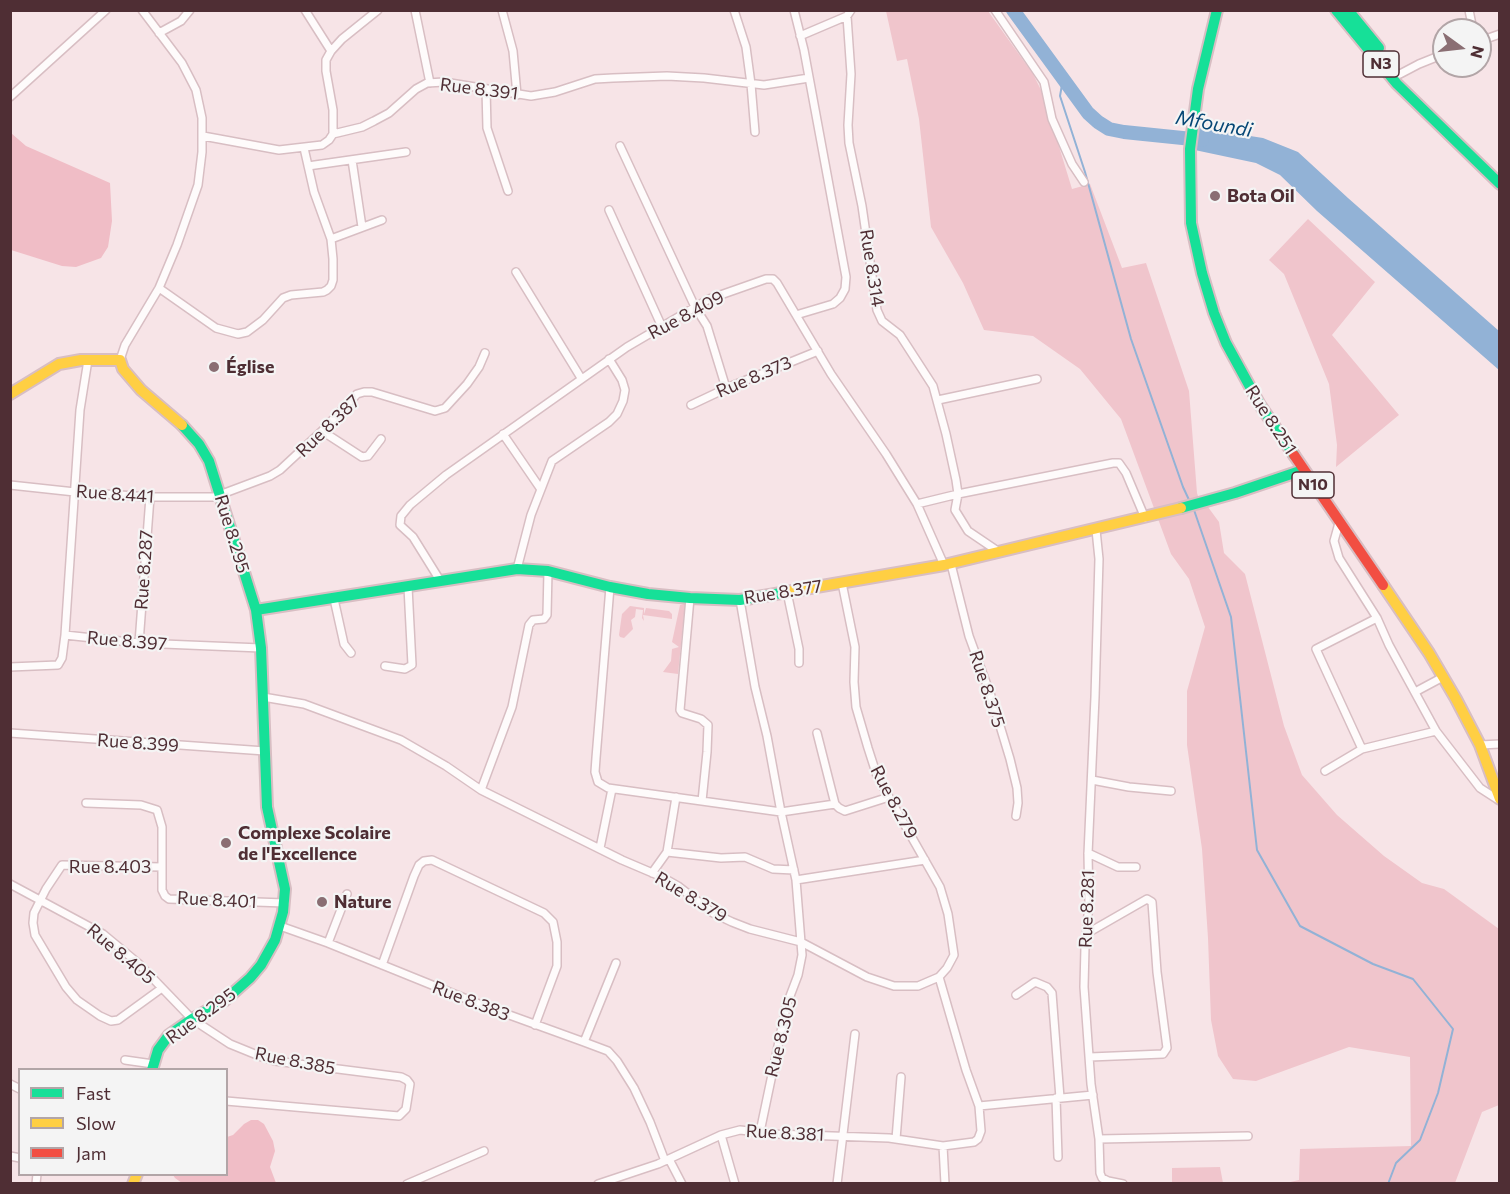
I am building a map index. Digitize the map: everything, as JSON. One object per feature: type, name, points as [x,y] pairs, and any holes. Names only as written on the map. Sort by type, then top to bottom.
[{"type":"main road","name":"Rue 8.251","points":[[1217,10],[1198,89],[1190,149],[1191,223],[1214,313],[1242,375],[1303,470],[1443,677],[1480,745],[1500,800]]},
{"type":"main road","name":"Rue 8.251","points":[[1213,32],[1223,10]]},
{"type":"main road","name":"N3","points":[[1336,10],[1397,84],[1500,184]]},
{"type":"main road","name":"N3","points":[[1348,10],[1430,114]]},
{"type":"main road","points":[[10,394],[59,364],[88,360],[120,360]]},
{"type":"main road","name":"Rue 8.295","points":[[120,360],[123,369],[141,390],[184,427],[199,444],[209,461],[220,494],[256,610],[261,648],[267,807],[285,889],[285,903],[280,926],[268,954],[250,978],[224,1001],[169,1035],[162,1043],[152,1067]]},
{"type":"main road","name":"Rue 8.377","points":[[256,610],[517,569],[548,571],[610,587],[690,598],[740,600],[948,564],[1096,530],[1235,493],[1303,470]]},
{"type":"street","points":[[10,97],[106,10]]},
{"type":"street","points":[[120,360],[125,345],[159,288],[196,194],[203,136],[196,90],[182,63],[142,10]]},
{"type":"street","points":[[159,33],[181,21],[190,10]]},
{"type":"street","points":[[305,10],[331,51]]},
{"type":"street","points":[[333,134],[333,111],[326,60],[331,51],[378,10]]},
{"type":"street","points":[[415,10],[430,83]]},
{"type":"street","points":[[502,10],[513,51],[517,95]]},
{"type":"street","points":[[734,10],[746,46],[755,132]]},
{"type":"street","points":[[794,10],[846,277],[845,289],[833,304],[796,315]]},
{"type":"street","points":[[995,10],[1044,82],[1052,119],[1072,164],[1084,182]]},
{"type":"street","points":[[800,36],[849,13]]},
{"type":"street","name":"Rue 8.314","points":[[849,13],[851,56],[849,143],[862,206],[878,310],[882,321],[900,335],[933,386],[958,494],[955,510],[968,531],[999,552]]},
{"type":"street","points":[[1400,74],[1432,59]]},
{"type":"street","name":"Rue 8.391","points":[[203,136],[272,149],[322,145],[333,134],[362,127],[374,121],[396,107],[416,89],[430,83],[444,82],[531,96],[596,79],[676,77],[751,84],[780,84],[809,78]]},
{"type":"street","points":[[486,89],[487,128],[508,191]]},
{"type":"street","points":[[620,146],[695,307],[707,326],[726,388]]},
{"type":"street","points":[[159,288],[216,328],[238,334],[247,332],[263,321],[283,298],[291,294],[323,292],[331,286],[333,259],[331,239],[314,192],[304,148]]},
{"type":"street","points":[[308,166],[406,152]]},
{"type":"street","points":[[352,160],[362,227]]},
{"type":"street","points":[[609,210],[662,327]]},
{"type":"street","points":[[331,239],[382,220]]},
{"type":"street","points":[[516,272],[581,378]]},
{"type":"street","name":"Rue 8.409","points":[[441,582],[413,537],[400,525],[401,516],[410,505],[446,475],[609,359],[716,296],[766,279],[773,279],[777,283],[917,504],[948,564]]},
{"type":"street","name":"Rue 8.373","points":[[691,405],[726,388],[818,351]]},
{"type":"street","name":"Rue 8.387","points":[[220,494],[270,476],[280,470],[357,394],[364,392],[389,396],[440,411],[467,384],[479,367],[485,353]]},
{"type":"street","points":[[517,569],[522,542],[549,467],[556,457],[609,422],[617,414],[623,401],[625,390],[622,380],[609,359]]},
{"type":"street","name":"Rue 8.397","points":[[88,360],[80,410],[65,635],[139,643],[261,648]]},
{"type":"street","points":[[938,400],[1037,379]]},
{"type":"street","points":[[322,431],[362,457],[368,456],[381,439]]},
{"type":"street","points":[[503,434],[540,488]]},
{"type":"street","points":[[917,504],[1119,463],[1126,473],[1145,518]]},
{"type":"street","name":"Rue 8.441","points":[[10,484],[75,492],[150,496],[206,498],[220,494]]},
{"type":"street","name":"Rue 8.287","points":[[139,643],[150,496]]},
{"type":"street","points":[[1339,523],[1335,547],[1339,558],[1377,618],[1389,645],[1436,731],[1480,788],[1500,800]]},
{"type":"street","name":"Rue 8.281","points":[[1096,530],[1099,559],[1088,853],[1089,904],[1084,987],[1092,1095],[1099,1138],[1100,1173],[1102,1178],[1122,1184]]},
{"type":"street","name":"Rue 8.375","points":[[948,564],[966,627],[991,696],[1010,759],[1017,788],[1016,816]]},
{"type":"street","points":[[481,790],[512,707],[529,625],[534,620],[544,619],[547,615],[548,571]]},
{"type":"street","name":"Rue 8.279","points":[[842,583],[855,647],[856,707],[877,776],[943,894],[954,948],[952,960],[939,977]]},
{"type":"street","points":[[385,666],[405,669],[412,664],[408,587]]},
{"type":"street","points":[[610,587],[595,772],[598,782],[612,789],[781,812],[835,804]]},
{"type":"street","points":[[787,592],[799,649],[799,663]]},
{"type":"street","points":[[690,598],[680,710],[682,713],[701,719],[708,725],[702,801]]},
{"type":"street","points":[[334,599],[344,644],[351,653]]},
{"type":"street","name":"Rue 8.305","points":[[740,600],[754,687],[767,736],[796,880],[802,955],[798,975],[787,1004],[760,1132]]},
{"type":"street","points":[[1362,749],[1316,649],[1377,618]]},
{"type":"street","points":[[10,667],[58,665],[62,658],[65,635]]},
{"type":"street","points":[[1415,692],[1443,677]]},
{"type":"street","name":"Rue 8.379","points":[[263,697],[304,704],[401,740],[446,766],[481,790],[678,886],[713,913],[732,922],[801,942],[867,977],[894,986],[918,986],[939,977]]},
{"type":"street","points":[[1325,771],[1362,749],[1436,731]]},
{"type":"street","points":[[818,733],[835,804],[842,811],[889,797]]},
{"type":"street","name":"Rue 8.399","points":[[10,734],[265,751]]},
{"type":"street","points":[[1480,745],[1500,744]]},
{"type":"street","points":[[1092,780],[1129,788],[1171,791]]},
{"type":"street","points":[[600,848],[612,789]]},
{"type":"street","points":[[652,873],[667,852],[676,797]]},
{"type":"street","name":"Rue 8.401","points":[[86,803],[141,806],[157,810],[162,827],[162,890],[169,899],[285,903]]},
{"type":"street","points":[[667,852],[721,858],[745,858],[773,869],[794,870]]},
{"type":"street","points":[[1088,853],[1118,867],[1136,867]]},
{"type":"street","points":[[382,965],[419,865],[424,861],[432,860],[544,913],[553,922],[557,942],[557,966],[535,1025]]},
{"type":"street","points":[[796,880],[925,860]]},
{"type":"street","name":"Rue 8.403","points":[[41,899],[62,865],[162,867]]},
{"type":"street","name":"Rue 8.405","points":[[10,884],[103,934],[138,963],[192,1019]]},
{"type":"street","points":[[328,943],[347,894]]},
{"type":"street","points":[[41,899],[34,913],[35,935],[66,987],[88,1008],[111,1021],[118,1020],[162,988]]},
{"type":"street","points":[[1086,933],[1147,899],[1152,902],[1157,972],[1167,1048],[1163,1054],[1090,1057]]},
{"type":"street","name":"Rue 8.383","points":[[280,926],[608,1051],[634,1088],[667,1160],[682,1184]]},
{"type":"street","points":[[584,1042],[616,963]]},
{"type":"street","points":[[939,977],[978,1106],[981,1131],[974,1142],[944,1146],[945,1184]]},
{"type":"street","points":[[1016,995],[1035,982],[1047,987],[1052,993],[1058,1098],[1058,1157]]},
{"type":"street","name":"Rue 8.385","points":[[192,1019],[230,1044],[262,1058],[394,1076],[407,1080],[410,1084],[406,1109],[399,1116],[228,1101]]},
{"type":"street","points":[[837,1184],[855,1034]]},
{"type":"street","points":[[125,1060],[152,1067]]},
{"type":"street","points":[[896,1139],[901,1077]]},
{"type":"street","points":[[978,1106],[1092,1095]]},
{"type":"street","name":"Rue 8.381","points":[[598,1184],[667,1160],[721,1135],[740,1130],[896,1139],[944,1146]]},
{"type":"street","points":[[721,1135],[735,1184]]},
{"type":"street","points":[[1099,1138],[1248,1136]]},
{"type":"street","points":[[407,1184],[483,1151]]},
{"type":"shaded area","points":[[886,11],[988,11],[1033,74],[1043,94],[1072,189],[1090,184],[1122,268],[1146,263],[1189,391],[1197,493],[1201,505],[1208,507],[1219,522],[1224,553],[1245,574],[1284,726],[1302,775],[1337,815],[1384,856],[1422,883],[1444,889],[1499,929],[1499,1105],[1482,1112],[1455,1183],[1286,1183],[1299,1180],[1300,1149],[1411,1146],[1410,1057],[1349,1047],[1256,1081],[1233,1079],[1218,1056],[1211,1020],[1202,849],[1187,745],[1187,691],[1205,627],[1189,579],[1171,554],[1121,419],[1080,369],[1033,336],[984,330],[963,283],[931,227],[919,119],[907,59],[897,61]]},
{"type":"shaded area","points":[[11,133],[26,146],[110,183],[112,221],[108,247],[101,258],[76,267],[62,266],[11,250]]},
{"type":"shaded area","points":[[1308,219],[1375,282],[1332,335],[1399,415],[1336,467],[1337,445],[1329,384],[1284,274],[1269,260]]},
{"type":"shaded area","points":[[685,604],[678,674],[663,672],[671,661],[672,649],[679,647],[672,642],[680,605]]},
{"type":"shaded area","points":[[630,606],[644,608],[644,614],[646,608],[669,611],[672,619],[643,615],[644,621],[642,618],[643,610],[636,609],[635,617],[631,620],[633,629],[624,638],[620,637],[622,614]]},
{"type":"shaded area","points":[[251,1120],[258,1120],[264,1124],[273,1141],[275,1151],[270,1167],[276,1183],[182,1183],[175,1178],[174,1176],[228,1176],[228,1137]]},
{"type":"shaded area","points":[[1220,1167],[1223,1183],[1172,1183],[1172,1168]]},
{"type":"water","points":[[1192,127],[1263,138],[1298,152],[1499,331],[1499,370],[1317,211],[1280,175],[1256,163],[1190,149]]},
{"type":"waterway","name":"Mfoundi","points":[[1013,10],[1088,113],[1098,122],[1109,129],[1124,132],[1202,140]]},
{"type":"waterway","points":[[1063,79],[1060,96],[1085,172],[1131,339],[1190,502]]},
{"type":"waterway","points":[[1194,510],[1231,617],[1257,850],[1300,926],[1373,964],[1413,979],[1453,1029],[1438,1093],[1420,1140],[1396,1163],[1388,1184]]},
{"type":"traffic: fast","points":[[1217,10],[1198,89],[1190,149],[1191,223],[1202,273],[1226,343],[1260,405],[1294,455]]},
{"type":"traffic: fast","points":[[1336,10],[1397,84],[1500,184]]},
{"type":"traffic: fast","points":[[1348,10],[1379,48]]},
{"type":"traffic: fast","points":[[153,1068],[158,1050],[169,1035],[224,1001],[261,965],[275,940],[283,912],[285,889],[267,807],[261,648],[256,610],[209,461],[199,444],[182,425]]},
{"type":"traffic: fast","points":[[1181,508],[1303,470]]},
{"type":"traffic: fast","points":[[256,610],[517,569],[548,571],[610,587],[690,598],[740,600],[787,592]]},
{"type":"traffic: slow","points":[[10,394],[59,364],[81,360],[120,360],[123,369],[141,390],[182,425]]},
{"type":"traffic: slow","points":[[787,592],[944,565],[1181,508]]},
{"type":"traffic: slow","points":[[1383,585],[1429,653],[1456,699],[1480,745],[1500,799]]},
{"type":"traffic: slow","points":[[133,1184],[136,1176]]},
{"type":"traffic: jam","points":[[1294,455],[1383,585]]},
{"type":"place","name":"Bota Oil","points":[[1215,196]]},
{"type":"place","name":"Église","points":[[214,367]]},
{"type":"place","name":"Complexe Scolaire de l'Excellence","points":[[226,843]]},
{"type":"place","name":"Nature","points":[[322,902]]}]
